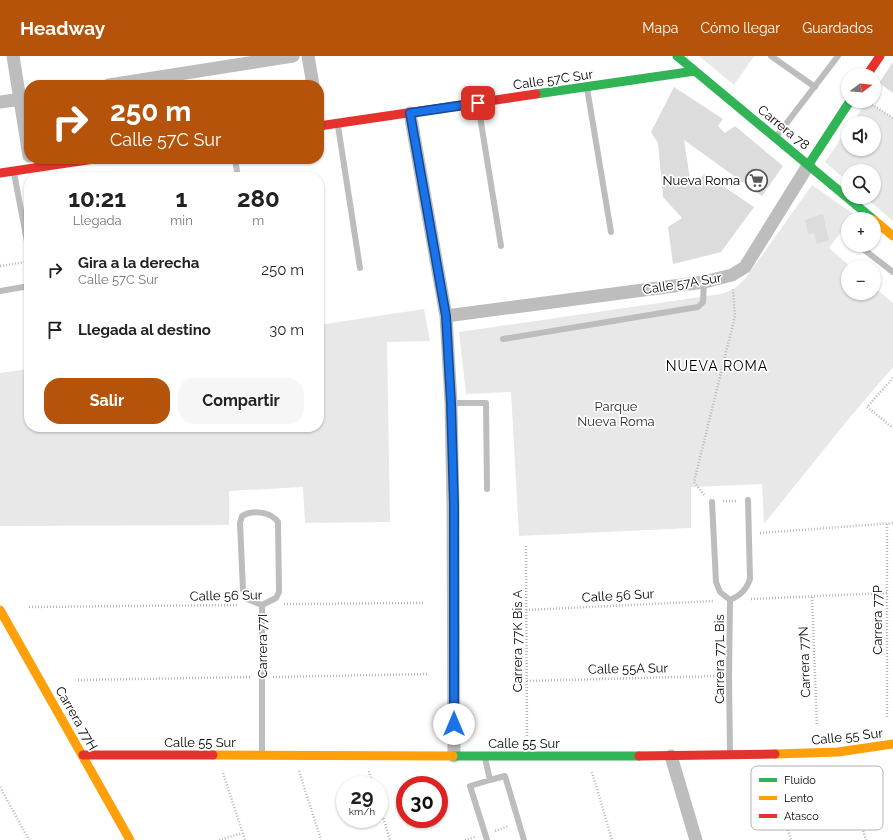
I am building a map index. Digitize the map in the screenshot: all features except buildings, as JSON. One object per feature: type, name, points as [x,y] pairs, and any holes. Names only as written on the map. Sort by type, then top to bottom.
[{"type":"street","points":[[0,102],[24,98],[13,56]]},
{"type":"street","points":[[141,80],[293,56]]},
{"type":"street","points":[[308,56],[312,80]]},
{"type":"street","name":"Carrera 78","points":[[678,56],[866,212]]},
{"type":"street","points":[[872,68],[880,56]]},
{"type":"street","name":"Calle 57C Sur","points":[[324,125],[695,71]]},
{"type":"street","name":"Calle 57A Sur","points":[[446,316],[704,282],[732,275],[745,267],[845,108]]},
{"type":"street","points":[[410,113],[446,316],[451,403],[454,505],[454,756]]},
{"type":"street","points":[[0,173],[14,171],[25,164]]},
{"type":"street","name":"Carrera 78","points":[[881,225],[893,236]]},
{"type":"street","name":"Carrera 77H","points":[[0,610],[130,840]]},
{"type":"street","name":"Calle 55 Sur","points":[[83,755],[671,756],[838,752],[893,744]]},
{"type":"street","points":[[671,756],[696,840]]},
{"type":"lane","points":[[771,56],[815,87]]},
{"type":"lane","points":[[776,137],[838,56]]},
{"type":"lane","points":[[587,87],[611,232]]},
{"type":"lane","points":[[478,103],[501,246]]},
{"type":"lane","points":[[337,123],[360,268]]},
{"type":"lane","points":[[14,171],[24,225]]},
{"type":"lane","points":[[867,252],[893,272]]},
{"type":"lane","points":[[503,339],[698,307],[703,302],[704,282]]},
{"type":"lane","points":[[0,291],[24,287]]},
{"type":"lane","points":[[451,403],[486,403],[487,488]]},
{"type":"lane","name":"Carrera 77L Bis","points":[[730,755],[730,600],[741,595],[747,588],[750,579],[748,500]]},
{"type":"lane","points":[[712,502],[716,582],[720,592],[730,600]]},
{"type":"lane","name":"Carrera 77I","points":[[268,513],[278,522],[279,592],[276,598],[262,605],[247,599],[243,590],[240,523],[242,516],[246,514],[268,513]]},
{"type":"lane","name":"Carrera 77I","points":[[262,605],[262,755]]},
{"type":"lane","points":[[485,756],[490,780]]},
{"type":"lane","points":[[487,840],[470,786],[505,776],[524,840]]},
{"type":"path","points":[[878,108],[893,118]]},
{"type":"path","points":[[0,266],[24,262]]},
{"type":"path","points":[[732,275],[735,316],[694,482],[700,492],[712,502],[748,500]]},
{"type":"path","points":[[893,378],[867,407],[893,428]]},
{"type":"path","points":[[750,534],[893,523]]},
{"type":"path","name":"Carrera 77P","points":[[887,524],[887,717]]},
{"type":"path","name":"Carrera 77K Bis A","points":[[526,546],[527,737]]},
{"type":"path","points":[[730,600],[887,593]]},
{"type":"path","name":"Carrera 77N","points":[[812,596],[816,726]]},
{"type":"path","name":"Calle 56 Sur","points":[[526,610],[711,601]]},
{"type":"path","name":"Calle 56 Sur","points":[[29,608],[424,603]]},
{"type":"path","name":"Calle 55A Sur","points":[[527,681],[729,676]]},
{"type":"path","points":[[838,752],[842,766]]},
{"type":"path","points":[[763,754],[767,766]]},
{"type":"path","points":[[218,755],[245,840]]},
{"type":"path","points":[[294,755],[321,840]]},
{"type":"path","points":[[587,756],[612,840]]},
{"type":"path","points":[[0,787],[30,840]]},
{"type":"path","points":[[386,828],[390,840]]},
{"type":"path","points":[[788,830],[791,840]]},
{"type":"path","points":[[863,830],[866,840]]},
{"type":"path","points":[[218,840],[242,833]]},
{"type":"green space","points":[[699,56],[754,56],[734,85]]},
{"type":"green space","points":[[862,108],[878,108],[893,118],[893,221],[873,204],[881,204],[881,164],[841,164],[841,176],[825,162],[841,138],[841,156],[881,156],[881,116],[857,116]]},
{"type":"green space","name":"Parque Nueva Roma","points":[[812,185],[851,212],[841,212],[841,232],[829,248],[843,260],[841,260],[841,300],[881,300],[881,293],[893,303],[893,367],[851,416],[764,524],[762,484],[691,487],[691,528],[519,536],[511,392],[466,394],[459,332],[721,294],[734,289],[745,279]]},
{"type":"green space","points":[[424,309],[430,341],[387,342],[390,522],[305,523],[303,487],[229,491],[229,525],[0,526],[0,373],[24,370],[24,432],[324,432],[324,324]]},
{"type":"traffic: fast","points":[[677,56],[865,212]]},
{"type":"traffic: fast","points":[[536,94],[695,71]]},
{"type":"traffic: fast","points":[[809,164],[845,108]]},
{"type":"traffic: fast","points":[[453,756],[639,756]]},
{"type":"traffic: slow","points":[[881,226],[893,236]]},
{"type":"traffic: slow","points":[[0,610],[130,840]]},
{"type":"traffic: slow","points":[[775,754],[838,752],[893,744]]},
{"type":"traffic: slow","points":[[213,755],[453,756]]},
{"type":"traffic: jam","points":[[872,68],[880,56]]},
{"type":"traffic: jam","points":[[324,125],[536,94]]},
{"type":"traffic: jam","points":[[0,173],[60,164]]},
{"type":"traffic: jam","points":[[639,756],[775,754]]},
{"type":"traffic: jam","points":[[83,755],[213,755]]},
{"type":"place","name":"Nueva Roma","points":[[756,180]]},
{"type":"district","name":"NUEVA ROMA","points":[[717,366]]},
{"type":"route","points":[[454,724],[454,505],[451,403],[446,316],[410,113],[478,103]]}]
